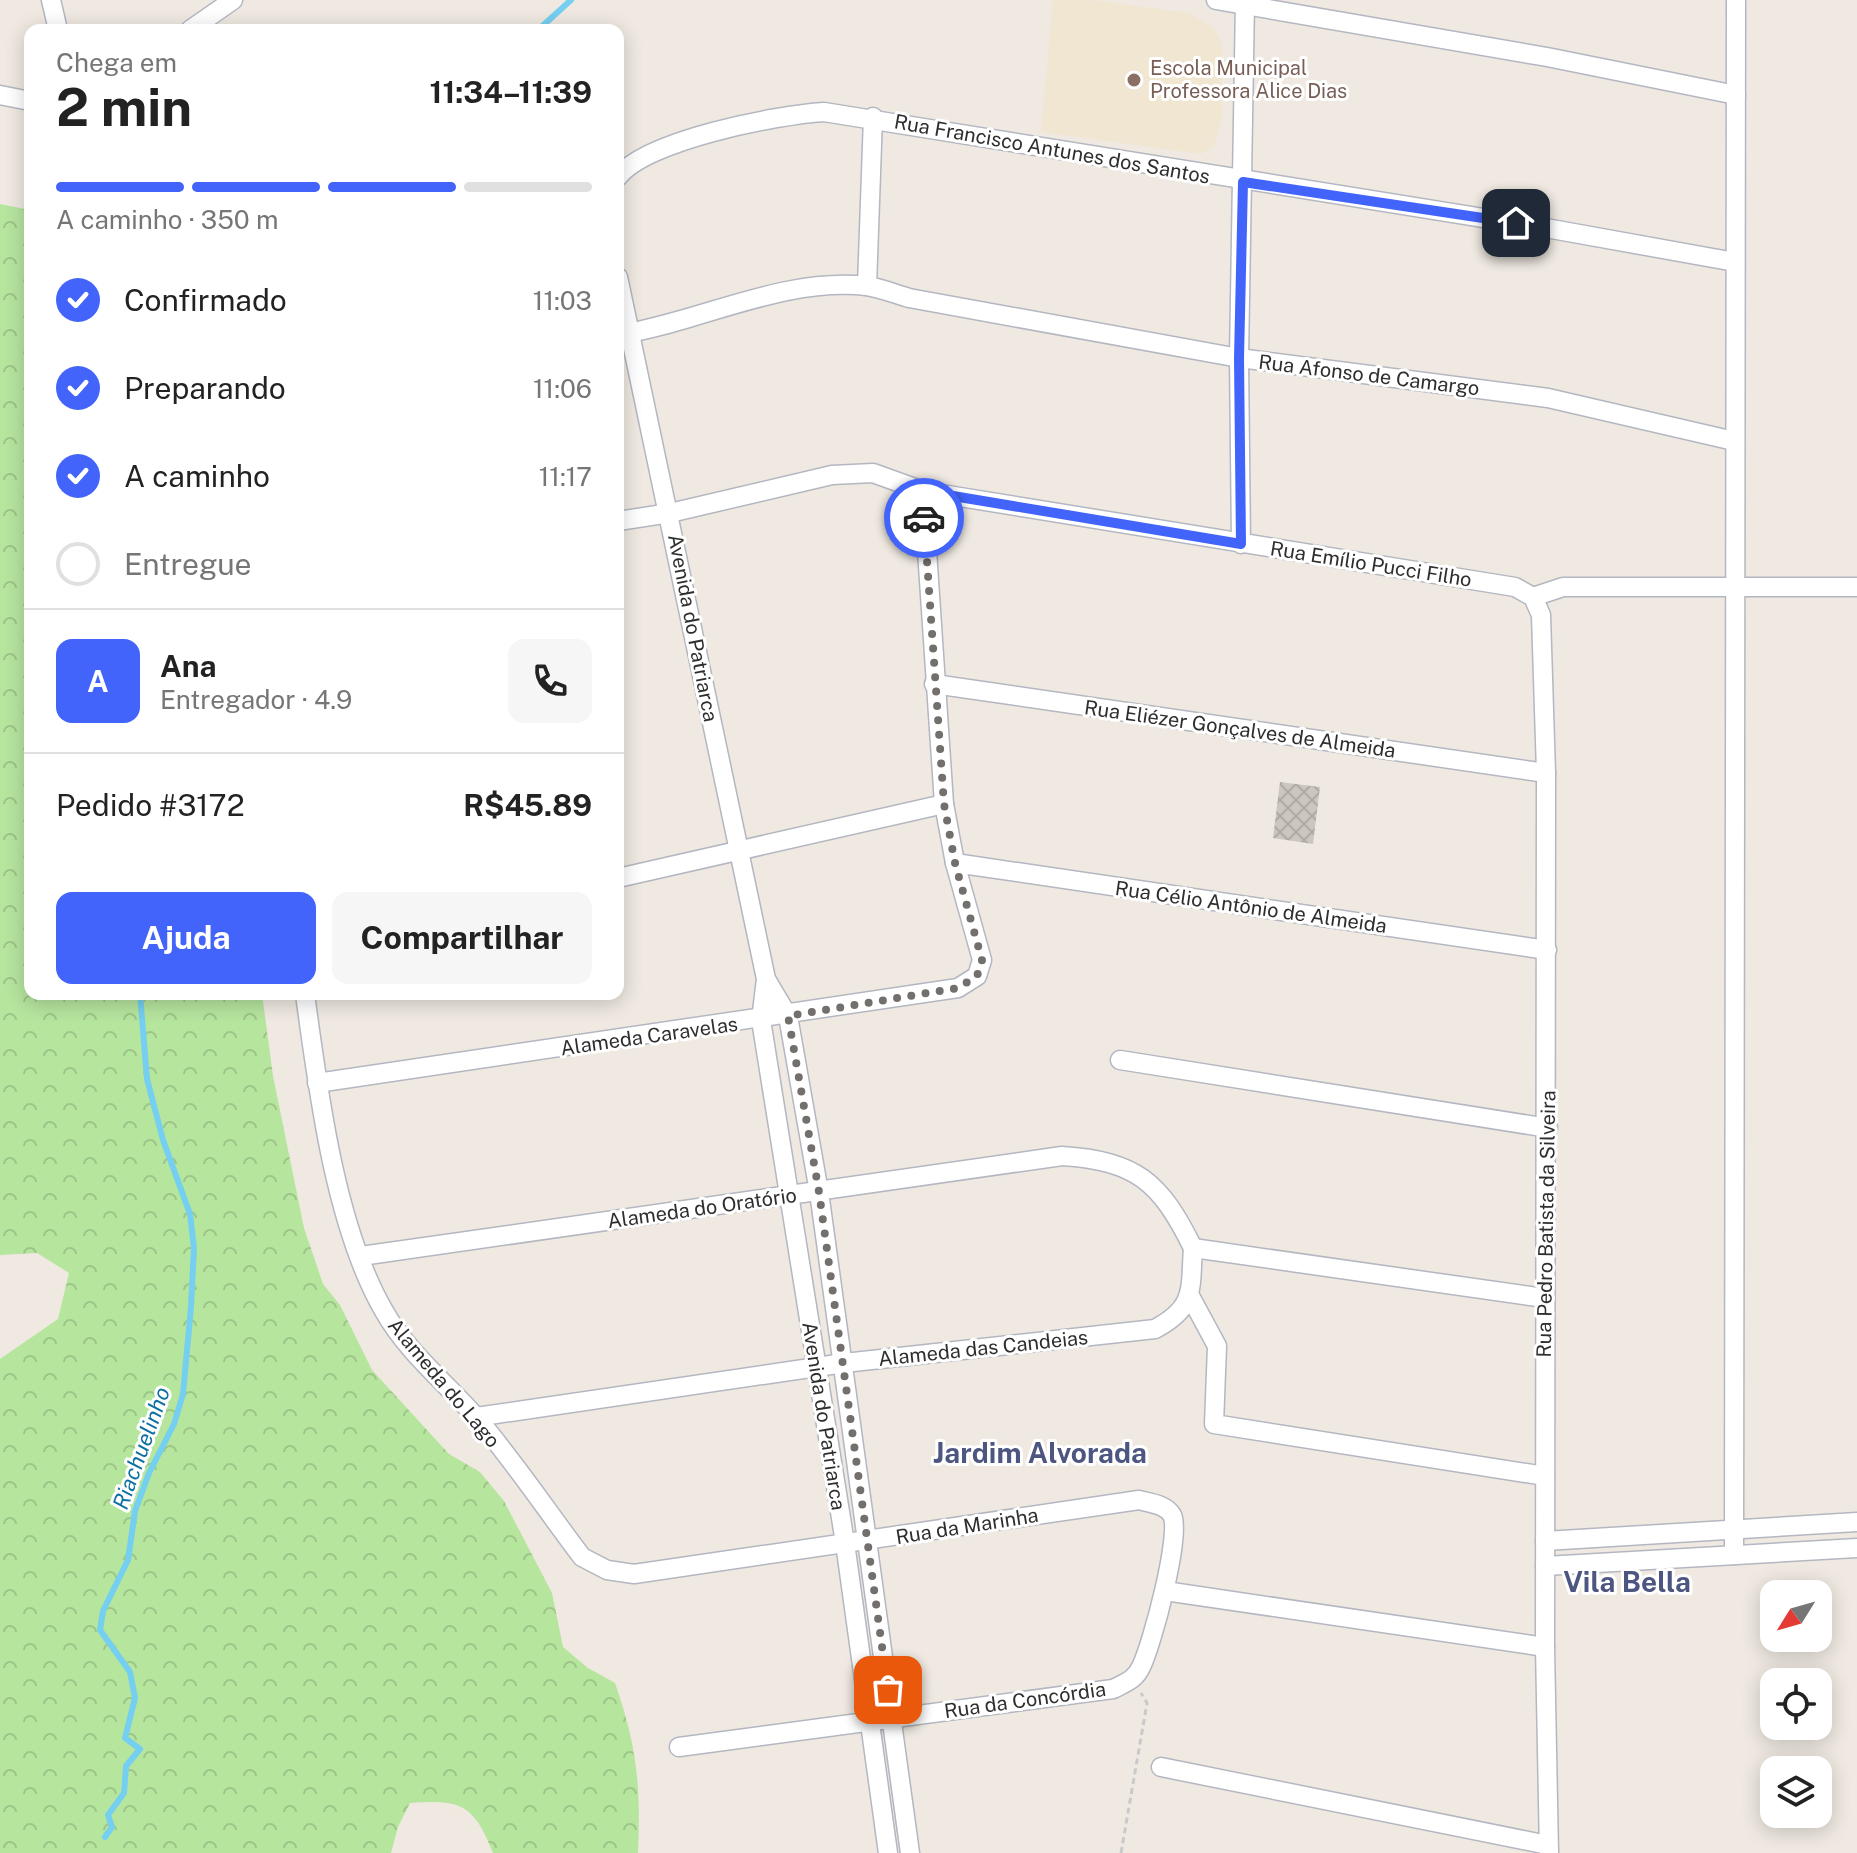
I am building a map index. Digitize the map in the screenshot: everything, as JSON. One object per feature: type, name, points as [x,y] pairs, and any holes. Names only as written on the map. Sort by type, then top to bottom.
[{"type":"street","points":[[51,0],[57,24]]},
{"type":"street","points":[[199,24],[233,0]]},
{"type":"street","points":[[1216,0],[1245,2],[1547,57],[1736,95]]},
{"type":"street","points":[[1734,1555],[1736,0]]},
{"type":"street","points":[[1241,544],[1239,358],[1245,2]]},
{"type":"street","points":[[0,95],[24,100]]},
{"type":"street","name":"Rua Francisco Antunes dos Santos","points":[[624,172],[642,155],[777,115],[824,112],[873,117],[1243,182],[1546,228],[1735,262]]},
{"type":"street","points":[[867,286],[873,117]]},
{"type":"street","name":"Rua Afonso de Camargo","points":[[624,335],[763,297],[826,287],[867,286],[909,298],[1239,358],[1548,398],[1734,441]]},
{"type":"street","name":"Avenida do Patriarca","points":[[624,339],[670,513],[766,979],[761,1020],[845,1543],[888,1853]]},
{"type":"street","name":"Rua Emílio Pucci Filho","points":[[624,520],[670,513],[832,475],[873,473],[923,491],[1515,587],[1533,597]]},
{"type":"street","points":[[923,491],[944,804],[955,863]]},
{"type":"street","points":[[1533,597],[1563,587],[1857,587]]},
{"type":"street","name":"Rua Pedro Batista da Silveira","points":[[1533,597],[1541,615],[1546,773],[1548,1128],[1544,1298],[1548,1849]]},
{"type":"street","name":"Rua Eliézer Gonçalves de Almeida","points":[[934,684],[1546,773]]},
{"type":"street","points":[[624,877],[944,804]]},
{"type":"street","name":"Rua Célio Antônio de Almeida","points":[[955,863],[1547,950]]},
{"type":"street","name":"Alameda Caravelas","points":[[317,1083],[788,1016],[958,988],[977,976],[982,960],[955,863]]},
{"type":"street","name":"Avenida do Patriarca","points":[[766,979],[788,1016],[819,1192],[910,1853]]},
{"type":"street","name":"Alameda do Lago","points":[[306,1000],[317,1083],[344,1203],[361,1256],[384,1311],[417,1355],[476,1417],[582,1557],[607,1570],[634,1574]]},
{"type":"street","points":[[1120,1060],[1548,1128]]},
{"type":"street","name":"Alameda do Oratório","points":[[361,1256],[1062,1156],[1104,1159],[1147,1180],[1176,1212],[1193,1248]]},
{"type":"street","points":[[1544,1298],[1193,1248],[1190,1296],[1217,1346],[1214,1424],[1545,1476]]},
{"type":"street","name":"Alameda das Candeias","points":[[476,1417],[844,1363],[1155,1329],[1178,1316],[1190,1296]]},
{"type":"street","name":"Rua da Marinha","points":[[634,1574],[1139,1500],[1162,1506],[1175,1525],[1165,1591]]},
{"type":"street","points":[[1545,1541],[1857,1522]]},
{"type":"street","points":[[1545,1566],[1857,1548]]},
{"type":"street","points":[[1165,1591],[1545,1647]]},
{"type":"street","name":"Rua da Concórdia","points":[[679,1747],[1113,1689],[1132,1680],[1141,1667],[1165,1591]]},
{"type":"street","points":[[1161,1767],[1548,1849]]},
{"type":"path","points":[[1121,1853],[1147,1703],[1132,1680]]},
{"type":"shaded area","name":"Escola Municipal Professora Alice Dias","points":[[1053,0],[1092,0],[1189,13],[1213,27],[1222,45],[1222,116],[1214,146],[1201,154],[1041,132]]},
{"type":"green space","points":[[0,204],[24,209],[24,1000],[263,1000],[273,1076],[304,1228],[323,1284],[340,1305],[372,1370],[449,1454],[480,1472],[504,1501],[552,1593],[563,1647],[588,1668],[615,1683],[636,1767],[638,1853],[493,1853],[479,1824],[464,1808],[428,1802],[410,1803],[398,1827],[391,1853],[0,1853],[0,1359],[58,1319],[69,1273],[37,1253],[0,1255]]},
{"type":"building","points":[[1280,782],[1320,787],[1313,844],[1273,838]]},
{"type":"waterway","name":"Riachuelinho","points":[[545,24],[571,0]]},
{"type":"waterway","name":"Riachuelinho","points":[[105,1837],[112,1827],[108,1815],[124,1793],[126,1766],[140,1749],[125,1738],[135,1698],[130,1672],[100,1630],[103,1611],[128,1560],[135,1511],[149,1473],[174,1424],[183,1394],[194,1248],[190,1214],[163,1140],[147,1079],[140,1000]]},
{"type":"way so far","points":[[888,1690],[819,1192],[788,1016],[958,988],[977,976],[982,960],[955,863],[944,804],[924,518]]},
{"type":"place","name":"Escola Municipal Professora Alice Dias","points":[[1134,80]]},
{"type":"district","name":"Jardim Alvorada","points":[[1040,1452]]},
{"type":"district","name":"Vila Bella","points":[[1627,1581]]},
{"type":"route","points":[[924,518],[923,491],[1241,544],[1239,358],[1243,182],[1516,223]]}]
